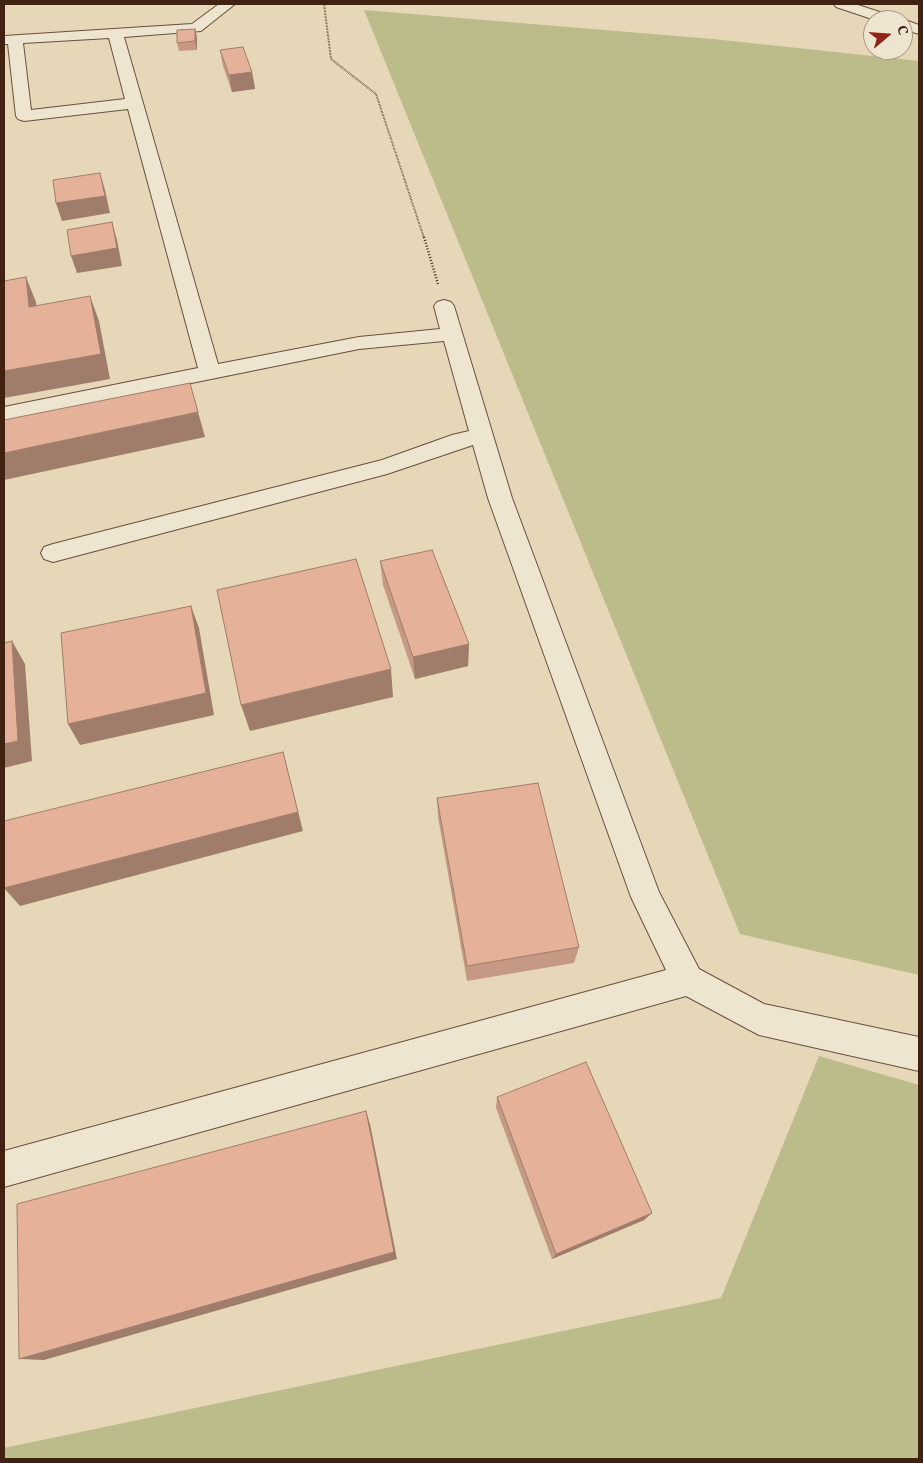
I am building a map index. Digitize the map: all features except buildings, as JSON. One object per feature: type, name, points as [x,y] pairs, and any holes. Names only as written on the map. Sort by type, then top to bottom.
[{"type":"street","points":[[134,103],[24,116],[9,40],[196,28],[228,4]]},
{"type":"street","points":[[841,4],[863,11]]},
{"type":"street","points":[[115,33],[210,373]]},
{"type":"street","points":[[444,306],[500,498],[646,897],[688,980],[759,1019],[919,1054]]},
{"type":"street","points":[[4,414],[359,343],[452,334]]},
{"type":"street","points":[[53,553],[387,466],[460,440],[482,436]]},
{"type":"street","points":[[4,1169],[688,980]]},
{"type":"path","points":[[324,4],[331,59],[376,94],[411,194],[444,306]]},
{"type":"green space","points":[[364,10],[713,39],[863,55],[863,60],[919,61],[919,975],[740,934]]},
{"type":"green space","points":[[819,1056],[919,1085],[919,1459],[4,1459],[4,1448],[721,1298]]}]
